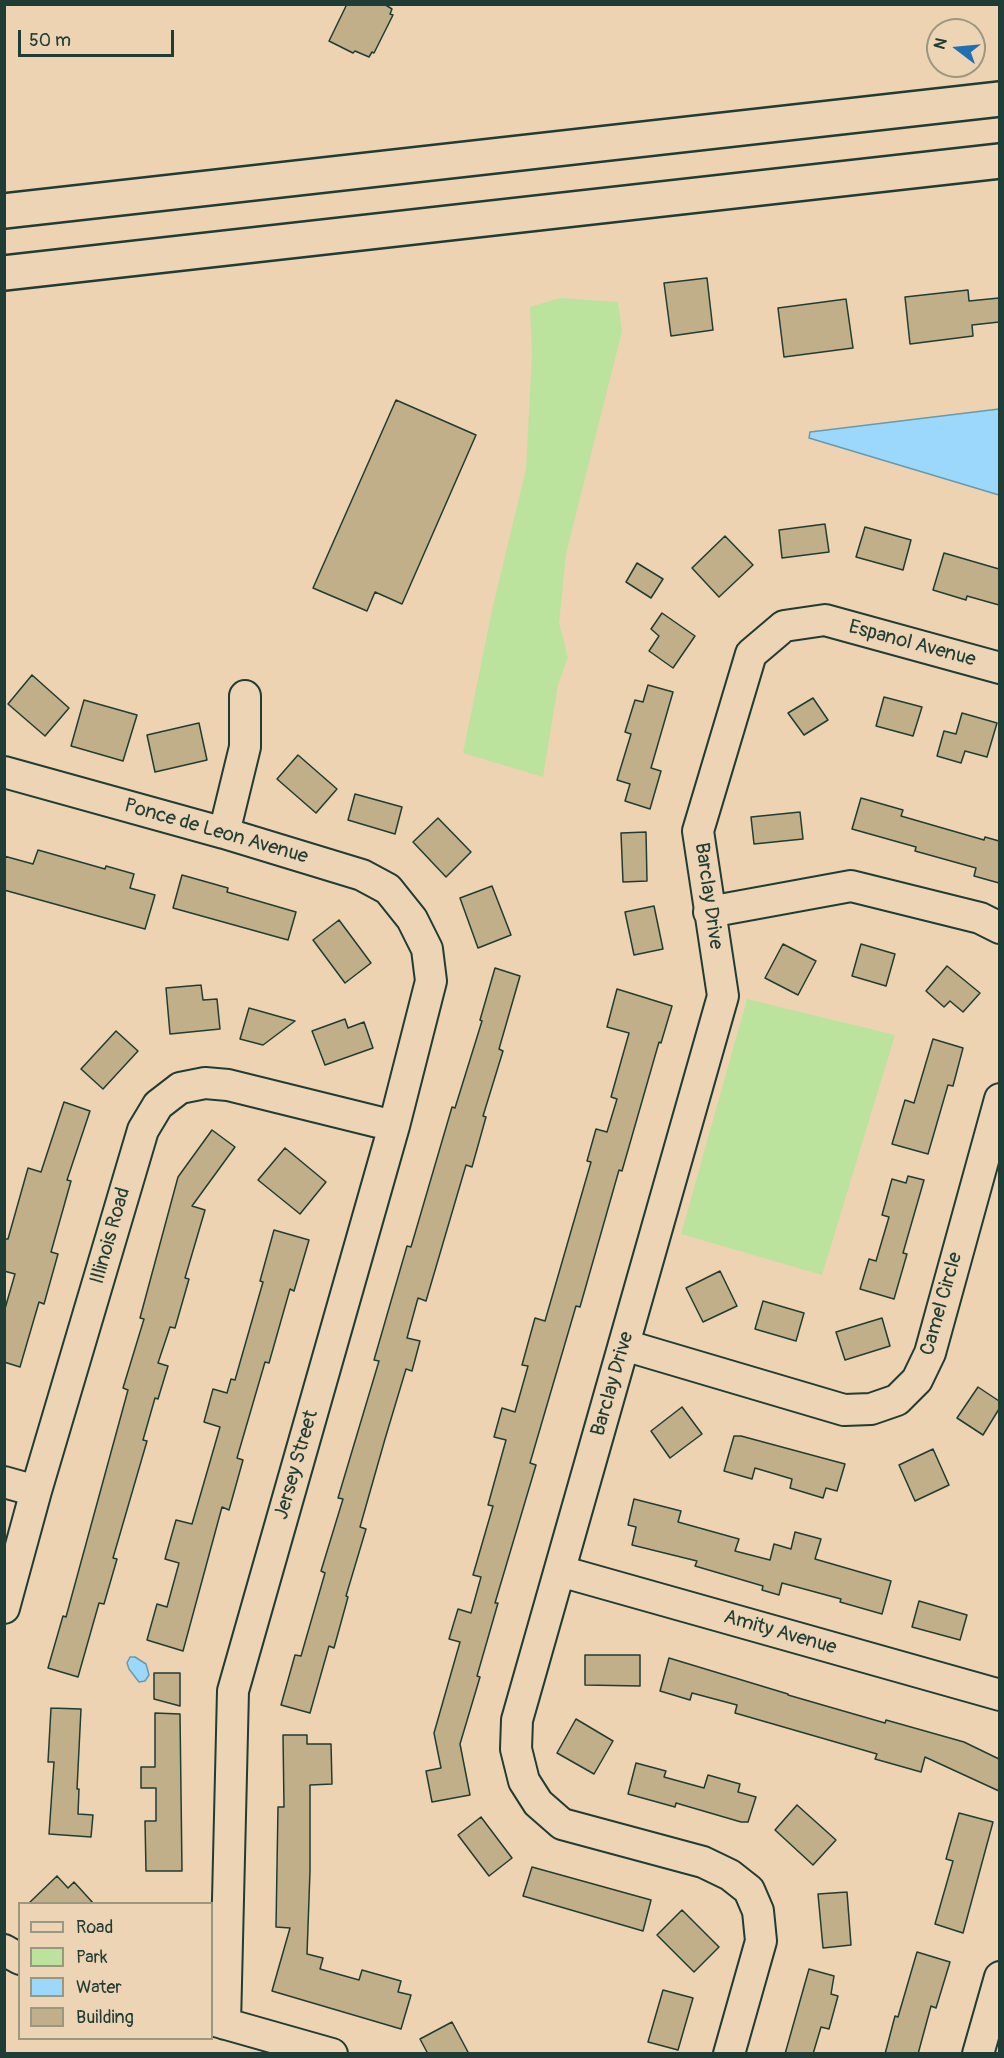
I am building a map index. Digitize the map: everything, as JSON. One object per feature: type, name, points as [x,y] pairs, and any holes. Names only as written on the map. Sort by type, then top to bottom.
[{"type":"main road","points":[[10,213],[999,99]]},
{"type":"main road","points":[[4,273],[999,160]]},
{"type":"street","name":"Espanol Avenue","points":[[825,620],[999,668]]},
{"type":"street","name":"Barclay Drive","points":[[729,2054],[761,1941],[758,1911],[749,1890],[730,1875],[703,1862],[562,1824],[538,1803],[524,1781],[516,1749],[517,1720],[723,996],[698,831],[751,654],[784,626],[825,620]]},
{"type":"street","points":[[224,833],[245,747],[245,696]]},
{"type":"street","name":"Ponce de Leon Avenue","points":[[4,772],[224,833],[362,875],[388,889],[412,919]]},
{"type":"street","points":[[709,912],[851,886],[980,918],[999,928]]},
{"type":"street","name":"Jersey Street","points":[[218,2022],[233,1691],[394,1126],[431,981],[427,949],[412,919]]},
{"type":"street","name":"Illinois Road","points":[[4,1608],[36,1491],[143,1130],[158,1106],[180,1088],[205,1083],[228,1084],[394,1126]]},
{"type":"street","name":"Camel Circle","points":[[624,1345],[844,1410],[871,1409],[897,1400],[917,1380],[930,1353],[999,1099]]},
{"type":"street","points":[[4,1482],[36,1491]]},
{"type":"street","name":"Amity Avenue","points":[[561,1571],[999,1695]]},
{"type":"street","points":[[5,1950],[18,1958]]},
{"type":"street","points":[[978,2054],[999,1977]]},
{"type":"street","points":[[218,2022],[332,2054]]},
{"type":"green space","points":[[560,298],[618,302],[622,331],[566,554],[559,623],[568,657],[558,685],[543,777],[463,753],[492,610],[526,469],[532,354],[530,307]]},
{"type":"green space","points":[[747,999],[895,1035],[822,1275],[681,1234]]},
{"type":"water","points":[[999,409],[999,495],[809,438],[810,432]]},
{"type":"water","points":[[130,1657],[135,1657],[146,1664],[149,1675],[145,1681],[139,1682],[129,1669],[127,1663]]},
{"type":"building","points":[[347,4],[384,4],[392,9],[390,14],[393,15],[374,53],[372,52],[369,57],[355,51],[353,53],[329,41]]},
{"type":"building","points":[[707,278],[713,330],[671,336],[664,283]]},
{"type":"building","points":[[968,290],[969,301],[999,298],[999,322],[972,325],[973,336],[910,344],[905,297]]},
{"type":"building","points":[[846,299],[853,348],[784,357],[778,308]]},
{"type":"building","points":[[396,400],[476,435],[402,604],[375,592],[367,611],[313,588]]},
{"type":"building","points":[[825,524],[829,552],[782,558],[779,530]]},
{"type":"building","points":[[865,527],[911,540],[903,570],[856,557]]},
{"type":"building","points":[[725,536],[753,565],[719,597],[692,568]]},
{"type":"building","points":[[944,553],[999,569],[999,605],[967,596],[966,600],[933,590]]},
{"type":"building","points":[[637,563],[663,579],[651,598],[626,582]]},
{"type":"building","points":[[662,613],[695,636],[673,668],[649,651],[659,636],[651,629]]},
{"type":"building","points":[[32,675],[69,708],[45,736],[8,704]]},
{"type":"building","points":[[648,685],[673,692],[651,768],[661,771],[650,809],[625,801],[630,784],[617,780],[631,734],[625,732],[635,700],[643,702]]},
{"type":"building","points":[[884,697],[922,707],[913,736],[876,726]]},
{"type":"building","points":[[813,698],[828,720],[804,735],[788,713]]},
{"type":"building","points":[[84,700],[137,715],[123,761],[71,746]]},
{"type":"building","points":[[962,713],[997,723],[987,757],[965,751],[961,763],[937,756],[944,731],[956,734]]},
{"type":"building","points":[[199,723],[207,760],[155,772],[147,735]]},
{"type":"building","points":[[298,755],[337,789],[316,813],[277,779]]},
{"type":"building","points":[[355,794],[402,807],[395,834],[348,820]]},
{"type":"building","points":[[861,798],[903,810],[901,816],[984,840],[985,837],[999,841],[999,883],[974,876],[976,868],[915,851],[916,847],[852,829]]},
{"type":"building","points":[[800,812],[803,839],[754,844],[751,817]]},
{"type":"building","points":[[438,818],[471,852],[446,877],[413,842]]},
{"type":"building","points":[[646,832],[647,881],[623,882],[621,833]]},
{"type":"building","points":[[38,850],[105,869],[106,866],[134,874],[130,888],[155,895],[145,929],[4,890],[4,856],[33,864]]},
{"type":"building","points":[[182,875],[228,888],[227,892],[296,912],[288,940],[173,908]]},
{"type":"building","points":[[492,886],[511,935],[478,948],[460,898]]},
{"type":"building","points":[[654,906],[663,949],[634,955],[625,912]]},
{"type":"building","points":[[339,920],[371,963],[345,983],[313,940]]},
{"type":"building","points":[[783,944],[816,961],[798,995],[765,978]]},
{"type":"building","points":[[861,944],[895,954],[886,986],[852,976]]},
{"type":"building","points":[[947,966],[980,993],[963,1012],[950,1001],[944,1007],[926,991]]},
{"type":"building","points":[[495,968],[520,976],[499,1049],[503,1051],[483,1116],[486,1117],[472,1167],[466,1165],[426,1301],[418,1298],[407,1338],[420,1341],[412,1371],[406,1369],[385,1439],[360,1527],[366,1529],[346,1596],[348,1597],[334,1648],[329,1646],[310,1713],[281,1705],[295,1655],[301,1656],[325,1573],[321,1571],[343,1499],[338,1498],[379,1361],[374,1360],[407,1246],[411,1247],[452,1107],[455,1108],[482,1021],[480,1020]]},
{"type":"building","points":[[201,985],[203,1000],[217,999],[220,1029],[170,1034],[166,988]]},
{"type":"building","points":[[617,989],[672,1006],[661,1043],[659,1042],[622,1171],[619,1170],[580,1307],[576,1306],[530,1463],[536,1465],[495,1603],[498,1603],[477,1676],[480,1677],[460,1744],[470,1795],[432,1802],[426,1771],[441,1768],[434,1733],[460,1642],[449,1639],[458,1609],[471,1613],[481,1577],[473,1575],[493,1506],[488,1505],[506,1440],[494,1437],[502,1408],[515,1412],[528,1366],[522,1365],[535,1318],[545,1321],[591,1162],[587,1161],[596,1129],[607,1132],[617,1099],[611,1097],[629,1033],[607,1027]]},
{"type":"building","points":[[249,1008],[295,1021],[263,1045],[240,1039]]},
{"type":"building","points":[[345,1019],[348,1028],[364,1022],[373,1048],[325,1065],[312,1031]]},
{"type":"building","points":[[116,1031],[138,1051],[103,1089],[81,1069]]},
{"type":"building","points":[[933,1039],[963,1048],[953,1086],[948,1085],[928,1154],[892,1144],[905,1100],[914,1103]]},
{"type":"building","points":[[64,1102],[90,1111],[67,1180],[71,1181],[51,1252],[58,1254],[44,1304],[39,1302],[20,1367],[4,1362],[4,1312],[15,1274],[4,1271],[4,1239],[8,1239],[28,1168],[41,1172]]},
{"type":"building","points":[[212,1130],[235,1147],[192,1206],[205,1210],[185,1278],[189,1279],[175,1328],[170,1327],[158,1363],[168,1366],[158,1399],[155,1398],[143,1440],[147,1441],[113,1558],[117,1559],[104,1604],[99,1603],[78,1677],[48,1668],[63,1616],[66,1617],[128,1390],[123,1388],[144,1319],[140,1318],[178,1177]]},
{"type":"building","points":[[285,1148],[326,1182],[300,1214],[258,1180]]},
{"type":"building","points":[[908,1176],[924,1180],[903,1253],[907,1254],[894,1299],[860,1289],[869,1259],[876,1261],[889,1217],[882,1215],[892,1179],[906,1183]]},
{"type":"building","points":[[274,1230],[309,1240],[294,1291],[290,1289],[269,1363],[265,1362],[237,1458],[243,1460],[229,1510],[222,1507],[183,1651],[147,1640],[157,1604],[167,1607],[179,1563],[165,1559],[176,1520],[192,1524],[220,1427],[204,1422],[213,1389],[227,1393],[231,1379],[235,1380],[263,1282],[260,1281]]},
{"type":"building","points":[[720,1271],[737,1306],[703,1322],[686,1288]]},
{"type":"building","points":[[763,1301],[804,1313],[796,1341],[755,1329]]},
{"type":"building","points":[[882,1318],[890,1346],[845,1360],[836,1332]]},
{"type":"building","points":[[978,1387],[999,1401],[999,1409],[983,1435],[957,1418]]},
{"type":"building","points":[[682,1407],[702,1434],[670,1458],[651,1431]]},
{"type":"building","points":[[734,1436],[845,1464],[837,1491],[826,1488],[823,1498],[790,1488],[792,1479],[755,1468],[752,1479],[724,1471]]},
{"type":"building","points":[[933,1449],[949,1485],[915,1501],[899,1465]]},
{"type":"building","points":[[634,1499],[681,1511],[678,1522],[739,1539],[735,1551],[770,1560],[774,1544],[791,1549],[795,1532],[821,1539],[815,1559],[891,1581],[882,1614],[840,1602],[841,1599],[782,1583],[779,1595],[762,1590],[763,1586],[695,1566],[697,1561],[632,1545],[636,1527],[628,1525]]},
{"type":"building","points":[[919,1601],[967,1615],[960,1640],[912,1627]]},
{"type":"building","points":[[585,1655],[640,1655],[640,1686],[585,1685]]},
{"type":"building","points":[[669,1658],[885,1723],[886,1720],[964,1742],[999,1759],[999,1791],[925,1757],[921,1772],[875,1759],[877,1754],[735,1713],[737,1705],[692,1693],[690,1700],[660,1691]]},
{"type":"building","points":[[154,1673],[180,1673],[180,1706],[154,1699]]},
{"type":"building","points":[[51,1708],[81,1709],[78,1814],[93,1815],[91,1837],[49,1834],[54,1762],[48,1762]]},
{"type":"building","points":[[155,1713],[180,1714],[182,1871],[146,1871],[145,1821],[156,1821],[156,1788],[141,1788],[141,1767],[155,1767]]},
{"type":"building","points":[[576,1719],[613,1741],[594,1774],[557,1753]]},
{"type":"building","points":[[283,1735],[307,1735],[307,1744],[331,1744],[332,1784],[310,1785],[307,1954],[323,1958],[320,1969],[359,1980],[362,1970],[401,1981],[398,1992],[411,1995],[401,2029],[272,1991],[290,1928],[276,1927],[278,1807],[284,1807]]},
{"type":"building","points":[[636,1763],[666,1771],[664,1777],[704,1788],[708,1775],[740,1784],[738,1792],[756,1797],[748,1822],[676,1803],[675,1807],[628,1794]]},
{"type":"building","points":[[797,1805],[836,1840],[813,1865],[775,1830]]},
{"type":"building","points":[[959,1813],[993,1822],[963,1933],[935,1924],[953,1861],[946,1859]]},
{"type":"building","points":[[481,1817],[512,1858],[489,1876],[458,1835]]},
{"type":"building","points":[[532,1867],[651,1900],[643,1931],[523,1896]]},
{"type":"building","points":[[57,1876],[68,1888],[74,1882],[92,1902],[30,1902]]},
{"type":"building","points":[[847,1892],[851,1945],[823,1948],[818,1894]]},
{"type":"building","points":[[682,1910],[719,1947],[694,1972],[657,1935]]},
{"type":"building","points":[[917,1952],[950,1962],[936,2008],[931,2006],[918,2054],[885,2054],[895,2016],[898,2017]]},
{"type":"building","points":[[809,1969],[834,1976],[831,1994],[838,1996],[829,2029],[821,2027],[813,2054],[785,2054]]},
{"type":"building","points":[[663,1990],[693,1998],[678,2050],[648,2042]]},
{"type":"building","points":[[452,2022],[469,2054],[428,2054],[420,2039]]}]
